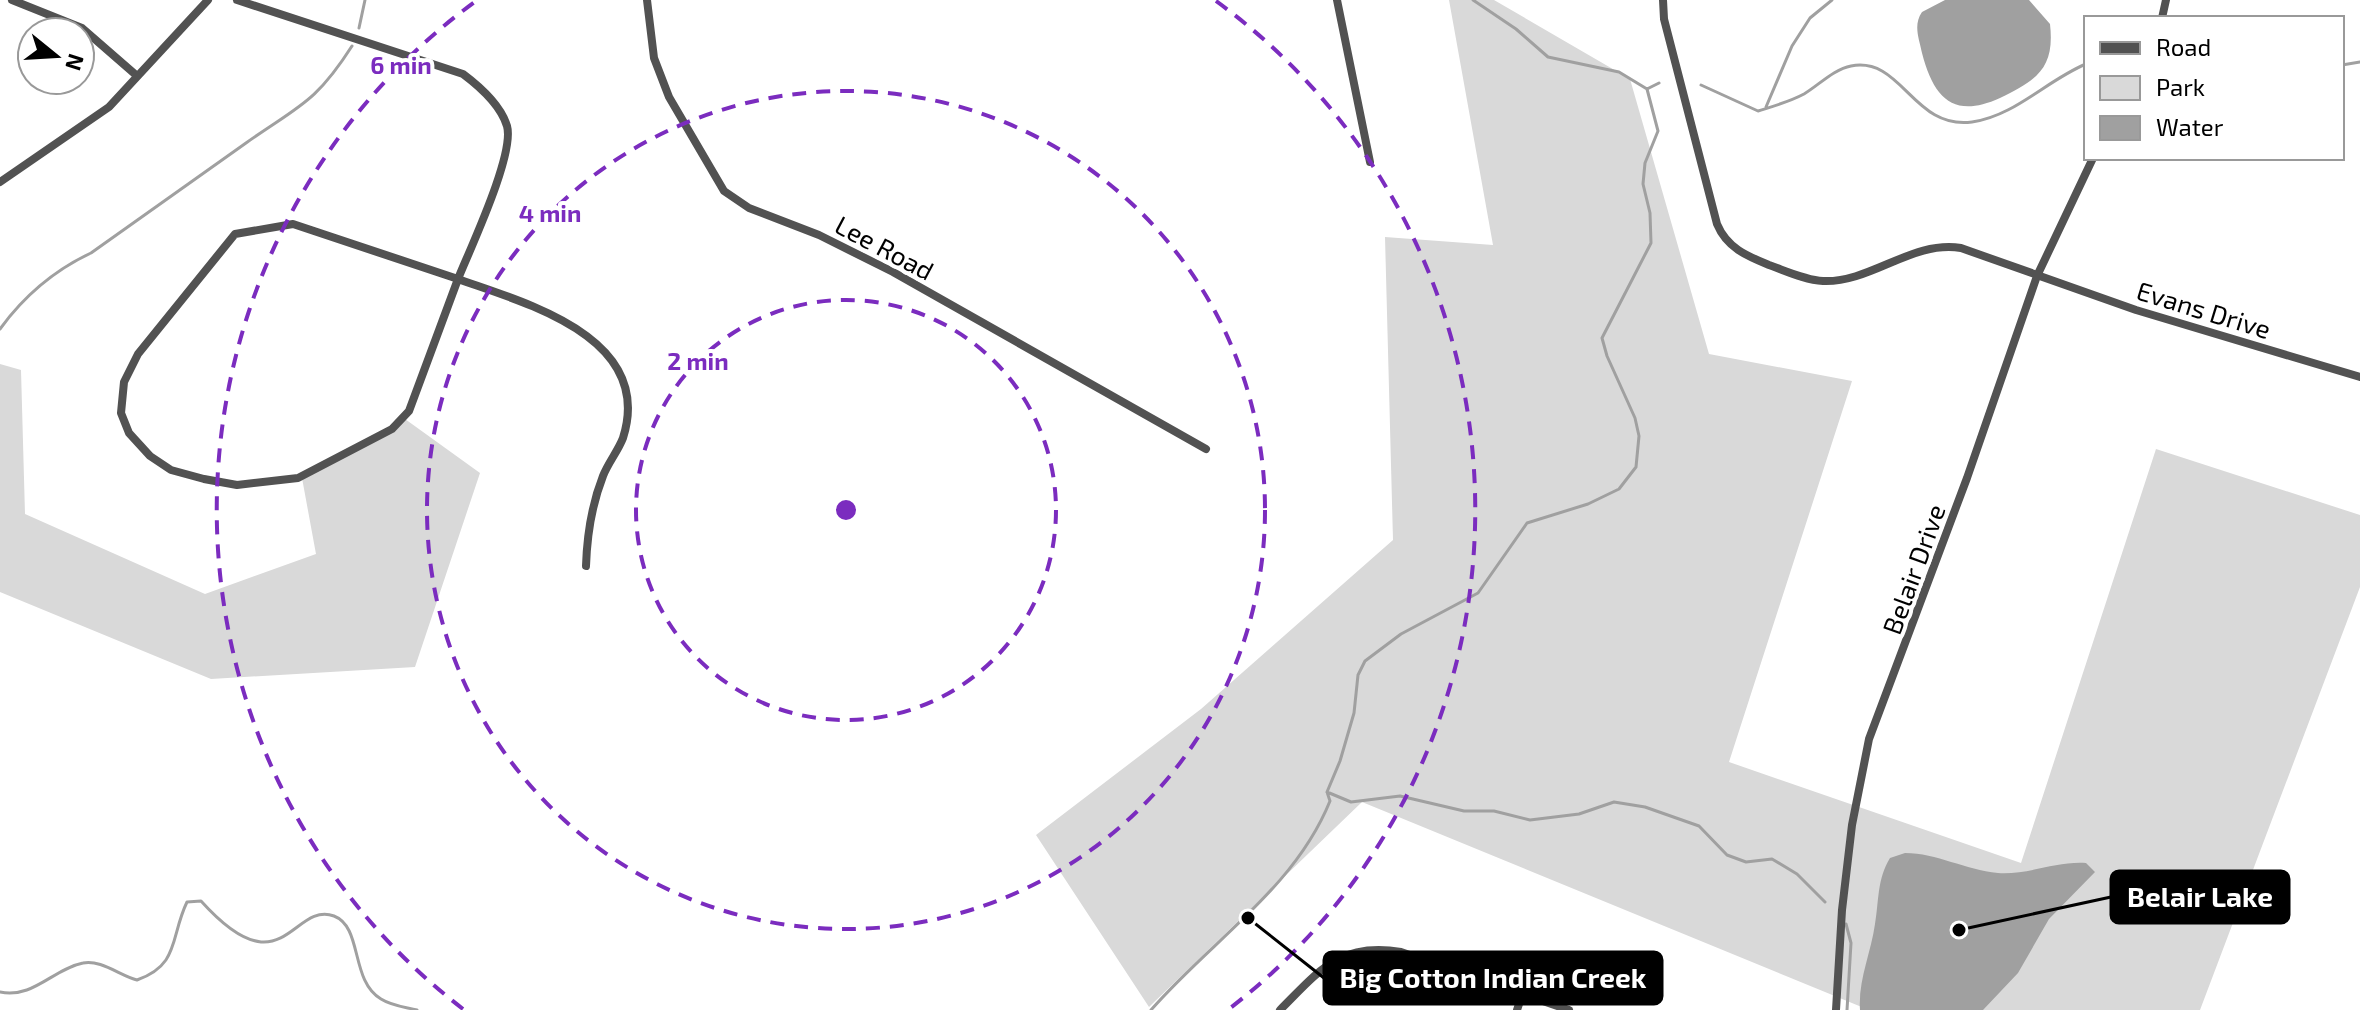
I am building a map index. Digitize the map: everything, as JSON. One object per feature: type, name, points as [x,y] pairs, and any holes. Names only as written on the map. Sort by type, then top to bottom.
[{"type":"street","points":[[12,0],[82,28],[136,75]]},
{"type":"street","points":[[0,182],[101,114],[208,0]]},
{"type":"street","points":[[237,0],[463,74],[489,99],[507,127],[505,152],[458,279],[409,411],[392,429],[298,478],[237,485],[171,470],[150,456],[129,433],[121,413],[124,382],[138,354],[235,234],[293,224],[458,279],[565,319],[591,337],[620,378],[627,402],[623,437],[603,475],[587,539],[586,566]]},
{"type":"street","name":"Lee Road","points":[[647,0],[654,58],[669,97],[724,191],[749,208],[819,235],[893,272],[1206,449]]},
{"type":"street","points":[[1337,0],[1370,162]]},
{"type":"street","name":"Evans Drive","points":[[1663,0],[1664,19],[1717,224],[1738,251],[1819,281],[1843,279],[1947,246],[2136,310],[2360,377]]},
{"type":"street","name":"Belair Drive","points":[[1836,1010],[1842,910],[1852,825],[1869,739],[1967,478],[2037,276],[2092,160]]},
{"type":"street","points":[[1280,1010],[1333,959],[1359,949],[1376,948],[1401,952],[1569,1010]]},
{"type":"street","points":[[1517,1010],[1522,995]]},
{"type":"green space","points":[[1449,0],[1494,0],[1630,79],[1709,354],[1852,381],[1729,762],[2021,863],[2156,449],[2360,515],[2360,587],[2200,1010],[1869,1010],[1362,802],[1149,1007],[1036,835],[1201,709],[1393,540],[1385,237],[1493,245]]},
{"type":"green space","points":[[0,364],[21,370],[25,514],[205,594],[316,554],[302,478],[405,419],[480,473],[415,667],[211,679],[0,592]]},
{"type":"water","points":[[1945,0],[2029,0],[2050,24],[2050,52],[2041,71],[2024,85],[1984,104],[1958,105],[1948,101],[1927,69],[1917,27],[1922,12]]},
{"type":"water","points":[[1905,853],[1998,873],[2075,863],[2086,863],[2095,872],[2049,919],[2018,973],[1983,1010],[1860,1010],[1861,988],[1883,874],[1890,858]]},
{"type":"waterway","points":[[359,28],[365,0]]},
{"type":"waterway","points":[[1151,1010],[1274,887],[1315,832],[1330,801],[1327,792],[1354,713],[1358,675],[1365,661],[1401,634],[1478,593],[1527,523],[1588,504],[1619,489],[1636,467],[1639,436],[1635,418],[1602,338],[1651,243],[1650,213],[1643,184],[1645,163],[1658,131],[1647,89],[1619,72],[1548,57],[1516,29],[1473,0]]},
{"type":"waterway","points":[[1766,107],[1792,46],[1810,18],[1832,0]]},
{"type":"waterway","points":[[0,329],[19,306],[53,276],[91,253],[305,102],[327,80],[352,46]]},
{"type":"waterway","points":[[2344,65],[2360,62]]},
{"type":"waterway","points":[[1701,85],[1758,111],[1798,97],[1845,68],[1868,66],[1896,81],[1935,115],[1952,121],[1972,122],[2002,113],[2084,65]]},
{"type":"waterway","points":[[1647,89],[1659,83]]},
{"type":"waterway","points":[[1327,792],[1351,802],[1400,796],[1464,811],[1494,811],[1530,820],[1579,814],[1614,802],[1645,807],[1699,826],[1727,855],[1746,862],[1772,859],[1797,874],[1825,902]]},
{"type":"waterway","points":[[0,992],[23,991],[72,966],[90,962],[137,980],[151,974],[167,958],[187,902],[201,901],[229,927],[250,940],[268,942],[282,937],[307,920],[320,915],[334,916],[349,931],[360,968],[371,991],[390,1003],[417,1010]]},
{"type":"waterway","points":[[1846,924],[1851,943],[1847,1010]]},
{"type":"place","name":"Big Cotton Indian Creek","points":[[1248,918]]},
{"type":"place","name":"Belair Lake","points":[[1959,930]]}]
